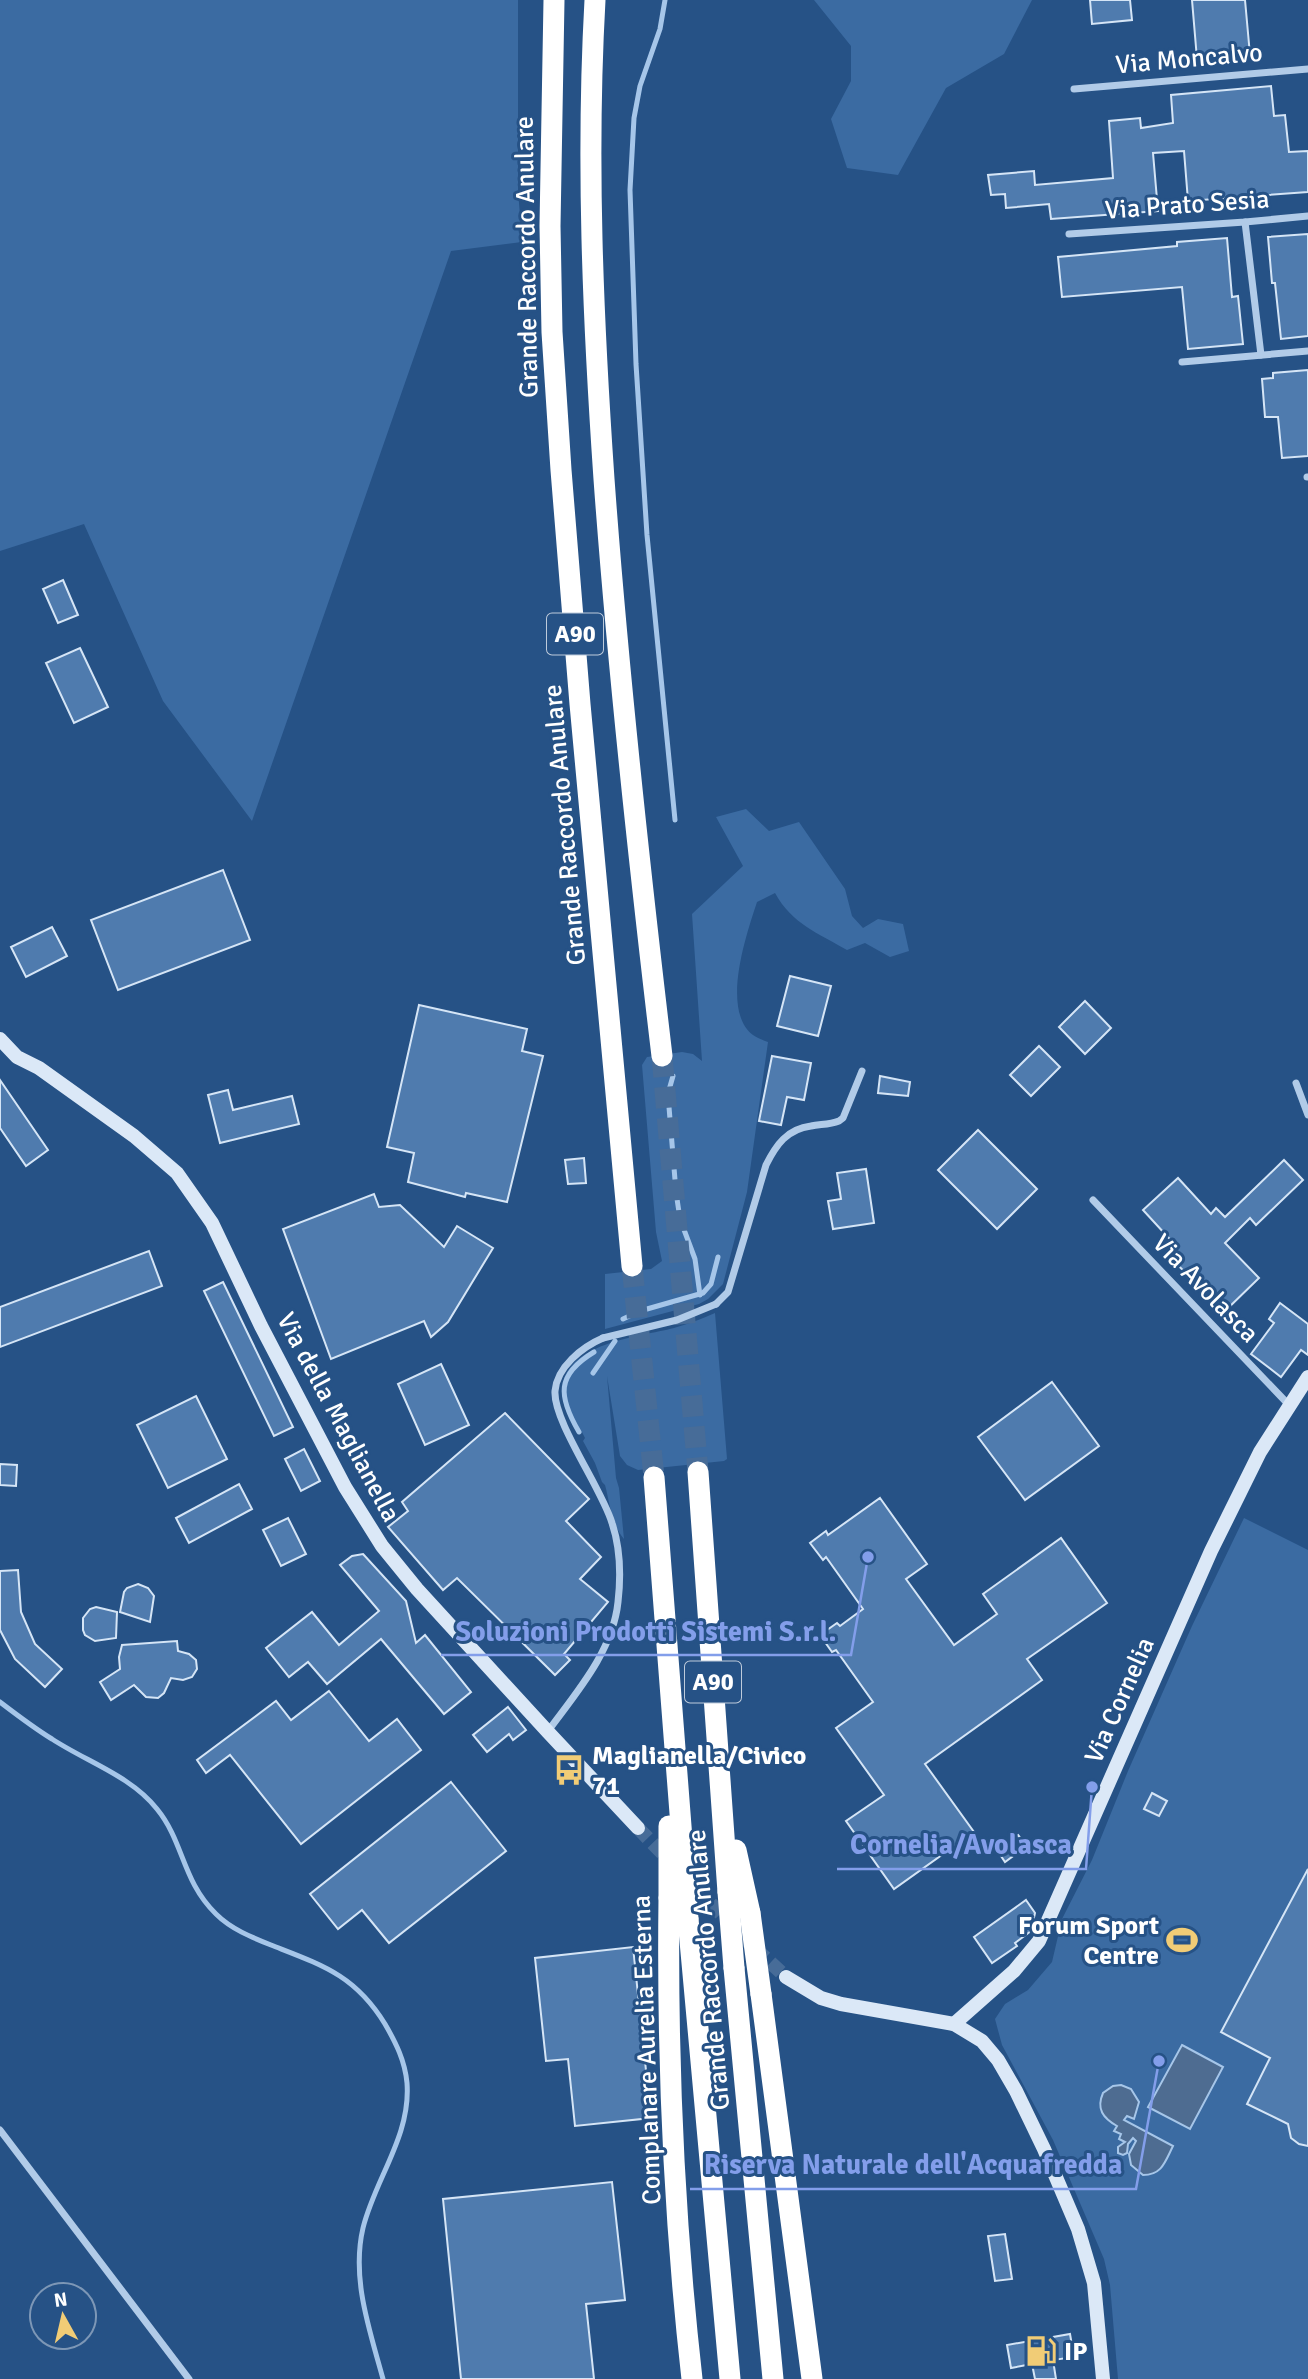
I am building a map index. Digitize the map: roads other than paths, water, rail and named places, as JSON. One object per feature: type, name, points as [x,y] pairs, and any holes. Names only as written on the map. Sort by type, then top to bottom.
[{"type":"highway","name":"Grande Raccordo Anulare","points":[[554,0],[550,226],[552,331],[580,704],[632,1266]]},
{"type":"highway","name":"A90","points":[[595,0],[591,166],[594,332],[613,605],[627,755],[662,1056]]},
{"type":"highway","name":"Grande Raccordo Anulare","points":[[698,1472],[734,1968],[773,2379]]},
{"type":"highway","name":"Complanare Aurelia Esterna","points":[[654,1477],[672,1719],[676,1832],[669,1898],[674,2148],[692,2379]]},
{"type":"highway","points":[[720,1782],[750,1913],[812,2379]]},
{"type":"highway","name":"Grande Raccordo Anulare","points":[[676,1832],[688,1919],[730,2379]]},
{"type":"street","name":"Via Moncalvo","points":[[1073,89],[1308,69]]},
{"type":"street","name":"Via Prato Sesia","points":[[1069,234],[1308,216]]},
{"type":"street","points":[[1245,222],[1261,355]]},
{"type":"street","points":[[1182,362],[1308,351]]},
{"type":"street","name":"Via della Maglianella","points":[[0,1039],[17,1056],[49,1075],[160,1156],[188,1188],[212,1223],[261,1326],[366,1523],[382,1546],[417,1589],[638,1828]]},
{"type":"street","points":[[548,1732],[604,1648],[614,1626],[618,1604],[618,1555],[613,1523],[560,1416],[555,1392],[566,1364],[603,1338],[677,1320],[716,1304],[728,1292],[766,1165],[775,1147],[794,1130],[834,1123],[843,1118],[862,1071]]},
{"type":"street","points":[[1296,1083],[1308,1115]]},
{"type":"street","name":"Via Avolasca","points":[[1093,1200],[1289,1405]]},
{"type":"street","name":"Via Cornelia","points":[[954,2024],[1014,1971],[1039,1941],[1211,1551],[1260,1452],[1308,1377]]},
{"type":"street","points":[[786,1976],[821,1998],[841,2004],[954,2024],[982,2041],[1005,2070],[1070,2206],[1094,2283],[1103,2379]]},
{"type":"street","points":[[0,2130],[189,2379]]},
{"type":"waterway","points":[[665,0],[660,29],[640,86],[634,118],[630,190],[636,364],[647,535],[675,820]]},
{"type":"waterway","name":"Grande Raccordo Anulare","points":[[673,1076],[669,1090],[669,1107],[676,1192],[680,1219],[695,1259],[700,1295]]},
{"type":"waterway","name":"Grande Raccordo Anulare","points":[[623,1319],[640,1311],[703,1293],[711,1284],[718,1257]]},
{"type":"waterway","points":[[593,1373],[615,1341]]},
{"type":"waterway","points":[[579,1432],[567,1408],[564,1387],[573,1369],[594,1352]]},
{"type":"waterway","points":[[0,1702],[45,1735],[122,1778],[146,1797],[166,1822],[196,1888],[216,1914],[249,1936],[336,1974],[362,1994],[389,2031],[404,2067],[407,2102],[398,2139],[368,2210],[359,2266],[368,2324],[383,2379]]},
{"type":"tunnel","points":[[662,1056],[698,1472]]},
{"type":"tunnel","points":[[632,1266],[654,1477]]},
{"type":"tunnel","points":[[638,1828],[748,1942],[786,1977]]},
{"type":"place","name":"Soluzioni Prodotti Sistemi S.r.l.","points":[[868,1557]]},
{"type":"place","name":"Maglianella/Civico 71","points":[[569,1770]]},
{"type":"place","name":"Cornelia/Avolasca","points":[[1092,1787]]},
{"type":"place","name":"Forum Sport Centre","points":[[1182,1940]]},
{"type":"place","name":"Riserva Naturale dell'Acquafredda","points":[[1159,2061]]},
{"type":"place","name":"IP","points":[[1041,2351]]}]
